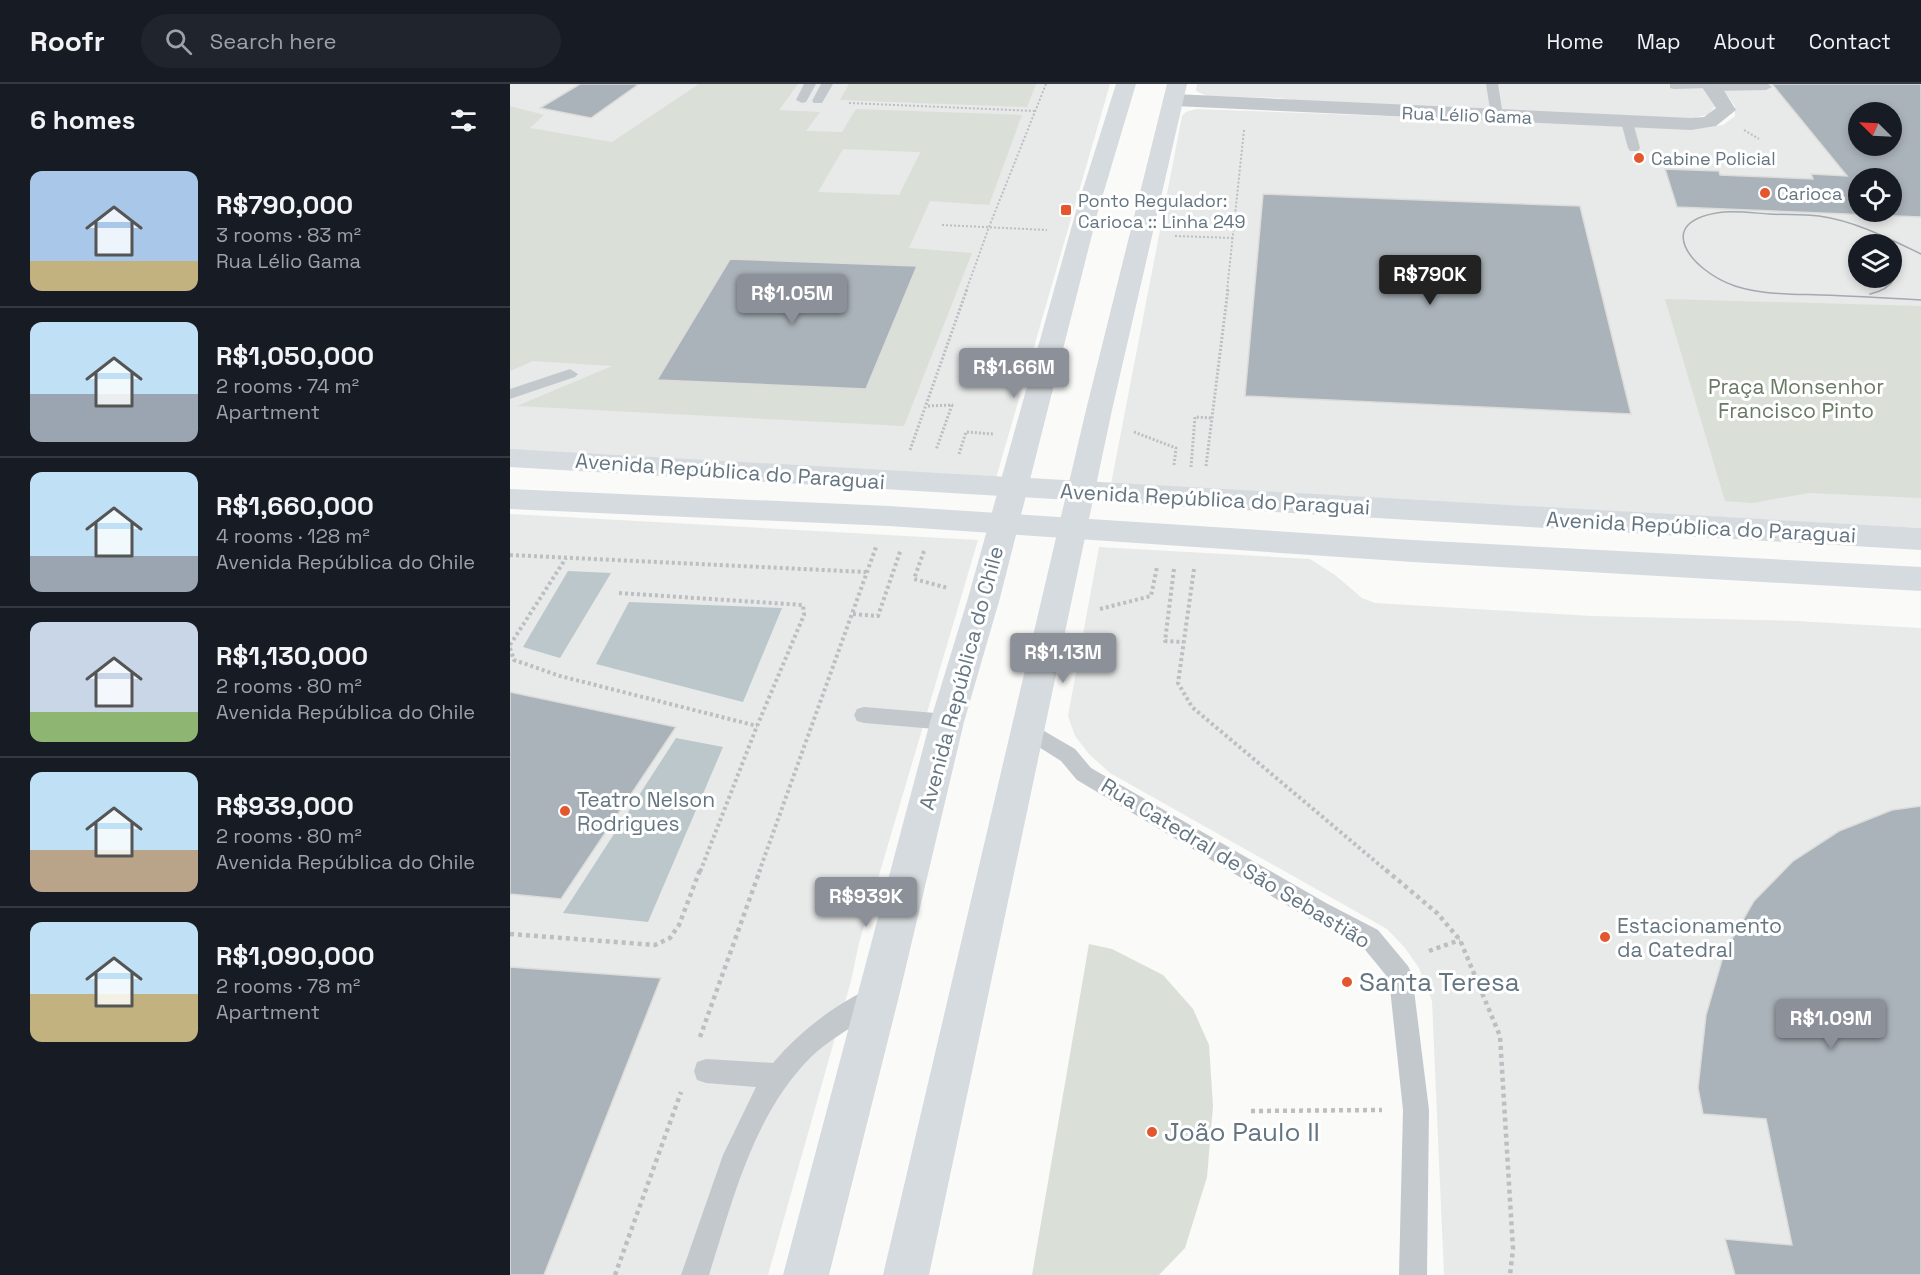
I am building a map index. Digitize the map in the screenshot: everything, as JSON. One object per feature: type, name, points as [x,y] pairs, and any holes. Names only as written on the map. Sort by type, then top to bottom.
[{"type":"main road","name":"Avenida República do Chile","points":[[806,1275],[879,996],[947,722],[984,598],[1087,211],[1126,84]]},
{"type":"main road","points":[[906,1275],[1099,410],[1176,92]]},
{"type":"main road","name":"Avenida República do Paraguai","points":[[510,458],[699,467],[899,482],[1197,492],[1921,540]]},
{"type":"main road","name":"Avenida República do Paraguai","points":[[510,499],[894,524],[1198,537],[1921,579]]},
{"type":"street","name":"Rua Lélio Gama","points":[[1176,92],[1246,104],[1691,124],[1709,122],[1726,110],[1711,85]]},
{"type":"lane","points":[[802,100],[810,84]]},
{"type":"lane","points":[[818,101],[827,84]]},
{"type":"lane","points":[[1492,84],[1497,116]]},
{"type":"lane","points":[[1674,86],[1766,87]]},
{"type":"lane","points":[[1627,122],[1634,148]]},
{"type":"lane","points":[[511,384],[570,374]]},
{"type":"lane","points":[[864,715],[947,722]]},
{"type":"lane","name":"Rua Catedral de São Sebastião","points":[[1027,729],[1068,755],[1084,774],[1318,911],[1370,938],[1400,974],[1416,1110],[1413,1275]]},
{"type":"lane","points":[[695,1275],[734,1160],[760,1105],[778,1076],[803,1048],[879,996]]},
{"type":"lane","points":[[706,1071],[778,1076]]},
{"type":"path","points":[[899,482],[928,406],[989,227],[1046,84]]},
{"type":"path","points":[[845,103],[1035,111]]},
{"type":"path","points":[[1197,492],[1212,418],[1234,238],[1246,104]]},
{"type":"path","points":[[942,225],[1021,228]]},
{"type":"path","points":[[1182,236],[1234,238]]},
{"type":"path","points":[[928,406],[952,405],[933,459]]},
{"type":"path","points":[[1197,492],[1195,417],[1212,418]]},
{"type":"path","points":[[957,460],[966,432]]},
{"type":"path","points":[[1134,432],[1176,448]]},
{"type":"path","points":[[700,1040],[867,572],[894,524]]},
{"type":"path","points":[[853,614],[878,616],[894,524]]},
{"type":"path","points":[[1198,537],[1178,683],[1192,707],[1437,913],[1460,940],[1500,1036],[1512,1249],[1510,1275]]},
{"type":"path","points":[[914,579],[927,541]]},
{"type":"path","points":[[510,555],[867,572]]},
{"type":"path","points":[[566,558],[510,646],[514,660],[560,676],[757,726]]},
{"type":"path","points":[[1100,609],[1151,596],[1156,567]]},
{"type":"path","points":[[1175,569],[1166,641],[1183,642]]},
{"type":"path","points":[[510,934],[655,945],[670,938],[679,925],[757,726],[804,615],[803,605],[619,593]]},
{"type":"path","points":[[1429,951],[1460,940]]},
{"type":"path","points":[[615,1275],[683,1084]]},
{"type":"path","points":[[1251,1111],[1416,1110]]},
{"type":"shaded area","points":[[510,84],[1110,84],[996,478],[510,452]]},
{"type":"shaded area","points":[[1197,84],[1703,84],[1716,105],[1709,114],[1692,119],[1329,104],[1278,98],[1207,96],[1196,91]]},
{"type":"shaded area","points":[[1719,84],[1921,84],[1921,528],[1111,484],[1182,116],[1186,112],[1196,109],[1703,128],[1723,125],[1735,116],[1735,106]]},
{"type":"shaded area","points":[[510,514],[978,540],[859,943],[851,981],[768,1275],[510,1275]]},
{"type":"shaded area","points":[[1099,547],[1310,559],[1335,575],[1362,598],[1375,603],[1592,616],[1796,621],[1921,628],[1921,1275],[1444,1275],[1432,1001],[1419,968],[1405,948],[1387,929],[1110,773],[1089,754],[1075,736],[1068,716]]},
{"type":"shaded area","points":[[568,571],[611,573],[560,658],[523,647]]},
{"type":"shaded area","points":[[629,602],[782,608],[743,702],[596,664]]},
{"type":"shaded area","points":[[676,738],[723,747],[648,922],[563,913]]},
{"type":"green space","points":[[699,84],[798,84],[779,110],[820,112],[806,131],[842,132],[856,109],[1022,115],[989,205],[930,201],[909,248],[972,253],[904,426],[517,406],[612,366],[533,361],[510,371],[510,106],[544,115],[530,128],[612,142]],"holes":[[[843,149],[920,152],[899,195],[818,192]]]},
{"type":"green space","points":[[849,84],[1036,84],[1027,107],[840,100]]},
{"type":"green space","name":"Praça Monsenhor Francisco Pinto","points":[[1665,299],[1921,306],[1921,498],[1809,493],[1752,503],[1725,501]]},
{"type":"green space","points":[[1089,944],[1112,949],[1163,975],[1193,1009],[1209,1045],[1213,1106],[1207,1177],[1185,1248],[1159,1275],[1032,1275]]},
{"type":"building","points":[[580,84],[639,84],[591,118],[540,108]]},
{"type":"building","points":[[1772,84],[1921,84],[1921,217],[1902,216],[1902,168],[1848,168],[1848,214],[1677,207],[1665,169],[1719,171],[1720,175],[1813,179],[1811,174],[1847,176]]},
{"type":"building","points":[[1263,194],[1580,206],[1631,414],[1245,396]]},
{"type":"building","points":[[730,259],[917,266],[866,389],[657,380]]},
{"type":"building","name":"Teatro Nelson Rodrigues","points":[[510,692],[676,727],[561,899],[510,894]]},
{"type":"building","points":[[1921,806],[1921,1275],[1735,1275],[1725,1239],[1792,1245],[1766,1119],[1703,1114],[1698,1088],[1706,1015],[1724,953],[1754,901],[1793,861],[1839,831],[1892,810]]},
{"type":"building","points":[[510,967],[661,978],[544,1275],[510,1275]]},
{"type":"tram line","points":[[1921,254],[1858,226],[1813,215],[1724,212],[1701,217],[1688,225],[1683,235],[1685,246],[1704,269],[1735,286],[1778,294],[1921,300]]},
{"type":"tram line","points":[[1870,294],[1885,288]]},
{"type":"place","name":"Cabine Policial","points":[[1639,158]]},
{"type":"place","name":"Carioca","points":[[1765,193]]},
{"type":"place","name":"Ponto Regulador: Carioca :: Linha 249","points":[[1066,210]]},
{"type":"place","name":"Teatro Nelson Rodrigues","points":[[565,811]]},
{"type":"place","name":"Estacionamento da Catedral","points":[[1605,937]]},
{"type":"place","name":"Santa Teresa","points":[[1347,982]]},
{"type":"place","name":"João Paulo II","points":[[1152,1132]]}]
